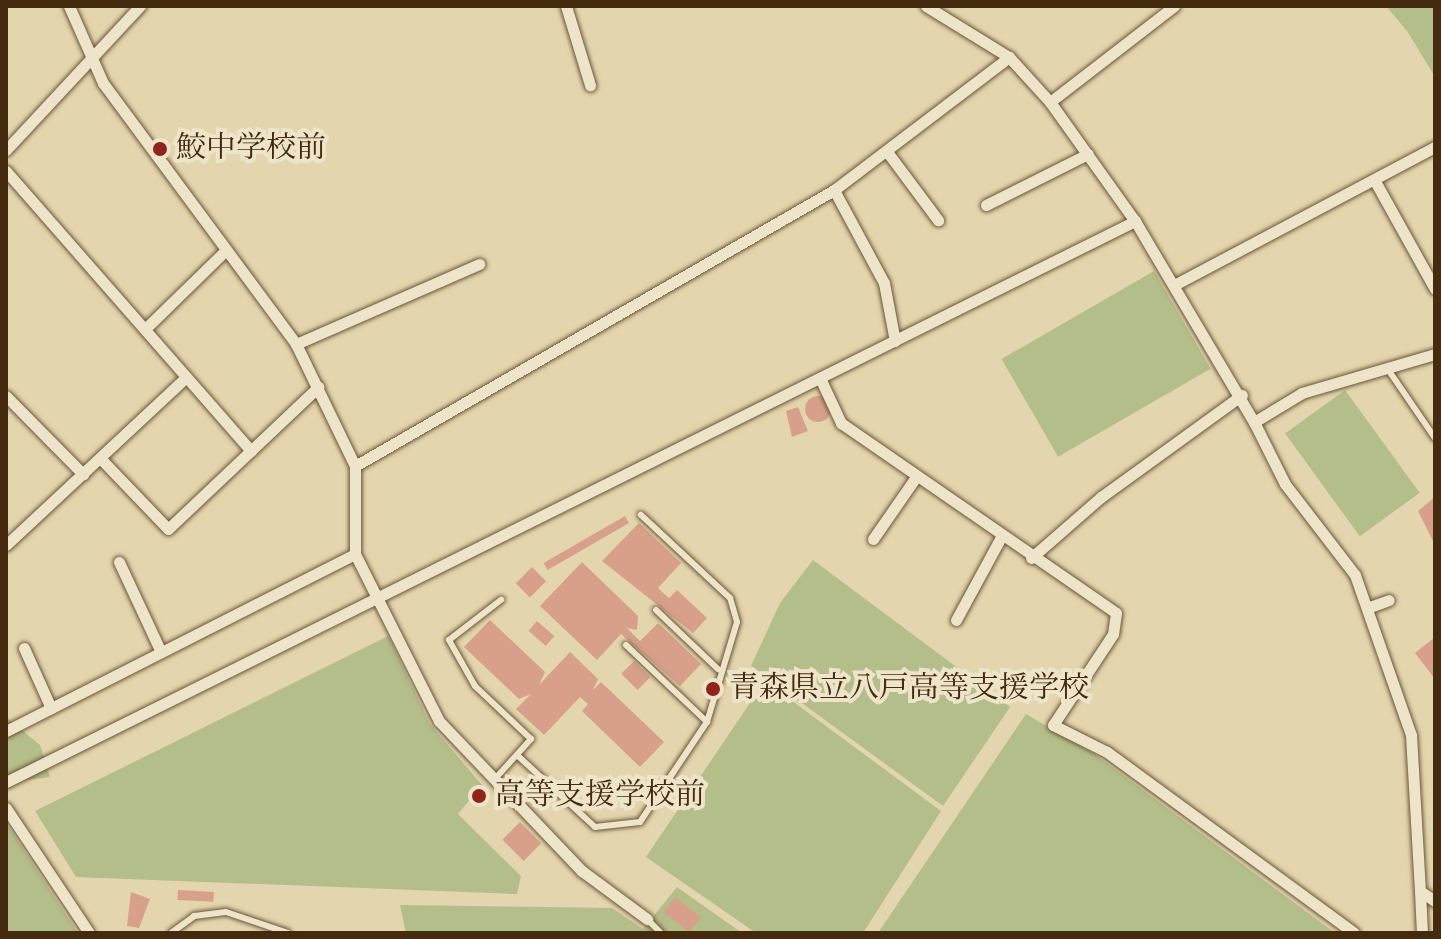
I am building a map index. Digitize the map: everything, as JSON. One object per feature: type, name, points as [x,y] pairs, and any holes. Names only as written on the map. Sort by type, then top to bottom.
[{"type":"street","points":[[69,6],[91,60],[296,344],[355,466],[355,554],[378,594],[439,721],[582,871],[647,919]]},
{"type":"street","points":[[6,150],[140,6]]},
{"type":"street","points":[[566,6],[590,85]]},
{"type":"street","points":[[926,6],[1009,57],[1050,102],[1135,221],[1242,395],[1285,484],[1355,575],[1411,735],[1422,933]]},
{"type":"street","points":[[1050,102],[1174,6]]},
{"type":"street","points":[[355,466],[834,190],[888,153],[1009,57]]},
{"type":"street","points":[[1174,285],[1376,183],[1435,147]]},
{"type":"street","points":[[888,153],[938,220]]},
{"type":"street","points":[[986,205],[1088,154]]},
{"type":"street","points":[[6,171],[251,451]]},
{"type":"street","points":[[1376,183],[1435,289]]},
{"type":"street","points":[[834,190],[879,271],[895,341]]},
{"type":"street","points":[[6,782],[378,594],[1135,221]]},
{"type":"street","points":[[145,329],[226,250]]},
{"type":"street","points":[[296,344],[479,264]]},
{"type":"street","points":[[1254,422],[1290,398],[1386,365],[1435,354]]},
{"type":"street","points":[[8,539],[185,378]]},
{"type":"street","points":[[820,378],[841,423],[1031,558],[1116,613],[1113,634],[1053,725],[1107,752],[1354,933]]},
{"type":"street","points":[[100,458],[168,529],[318,387]]},
{"type":"street","points":[[1031,558],[1101,497],[1242,395]]},
{"type":"street","points":[[6,396],[83,474]]},
{"type":"street","points":[[873,539],[916,477]]},
{"type":"street","points":[[956,620],[1001,537]]},
{"type":"street","points":[[6,731],[355,554]]},
{"type":"street","points":[[119,562],[161,652]]},
{"type":"street","points":[[1367,608],[1389,600]]},
{"type":"street","points":[[24,648],[51,708]]},
{"type":"street","points":[[6,808],[89,933]]},
{"type":"street","points":[[1420,891],[1435,901]]},
{"type":"lane","points":[[1386,365],[1435,438]]},
{"type":"lane","points":[[517,755],[595,827],[640,822],[707,722],[718,669],[737,622],[730,598],[641,515]]},
{"type":"lane","points":[[493,781],[531,739],[475,686],[449,640],[501,600]]},
{"type":"lane","points":[[656,610],[718,669]]},
{"type":"lane","points":[[626,645],[707,722]]},
{"type":"lane","points":[[171,933],[194,916],[226,912],[288,933]]},
{"type":"lane","points":[[647,919],[661,933]]},
{"type":"green space","points":[[1386,6],[1435,6],[1435,77],[1407,31]]},
{"type":"green space","points":[[1154,271],[1210,369],[1058,457],[1002,359]]},
{"type":"green space","points":[[1345,390],[1420,493],[1360,536],[1285,433]]},
{"type":"green space","points":[[813,560],[1010,707],[943,806],[751,666],[780,603]]},
{"type":"green space","points":[[388,636],[430,724],[482,785],[458,814],[521,876],[517,894],[76,877],[35,811]]},
{"type":"green space","points":[[780,692],[941,811],[863,933],[756,933],[646,857],[754,697]]},
{"type":"green space","points":[[1026,714],[1093,753],[1335,933],[878,933]]},
{"type":"green space","points":[[6,717],[40,745],[50,777],[6,783]]},
{"type":"green space","points":[[6,823],[78,933],[6,933]]},
{"type":"green space","points":[[677,887],[742,933],[406,933],[400,905],[612,908],[643,929]]},
{"type":"building","points":[[818,396],[827,400],[831,409],[827,418],[818,422],[809,418],[805,409],[809,400]]},
{"type":"building","points":[[798,407],[808,431],[792,437],[786,411]]},
{"type":"building","points":[[1435,497],[1435,545],[1418,511]]},
{"type":"building","points":[[625,516],[629,523],[548,570],[544,563]]},
{"type":"building","points":[[639,523],[681,563],[658,588],[669,598],[677,590],[707,618],[693,633],[602,561]]},
{"type":"building","points":[[582,562],[638,616],[637,630],[627,628],[640,641],[658,623],[701,664],[680,686],[621,634],[597,660],[540,606]]},
{"type":"building","points":[[532,567],[546,581],[530,597],[516,583]]},
{"type":"building","points":[[490,620],[545,672],[539,685],[570,652],[598,679],[593,690],[601,682],[664,742],[640,767],[582,711],[588,704],[580,697],[544,735],[516,709],[531,694],[519,699],[464,647]]},
{"type":"building","points":[[537,621],[554,636],[546,646],[528,631]]},
{"type":"building","points":[[1435,637],[1435,679],[1415,653]]},
{"type":"building","points":[[634,661],[650,677],[638,690],[621,674]]},
{"type":"building","points":[[520,822],[541,843],[524,861],[502,840]]},
{"type":"building","points":[[178,890],[214,892],[213,902],[177,900]]},
{"type":"building","points":[[131,892],[150,899],[139,928],[127,926]]},
{"type":"building","points":[[675,897],[701,917],[689,932],[663,912]]},
{"type":"place","name":"鮫中学校前","points":[[160,149]]},
{"type":"place","name":"青森県立八戸高等支援学校","points":[[713,689]]},
{"type":"place","name":"高等支援学校前","points":[[479,796]]}]
